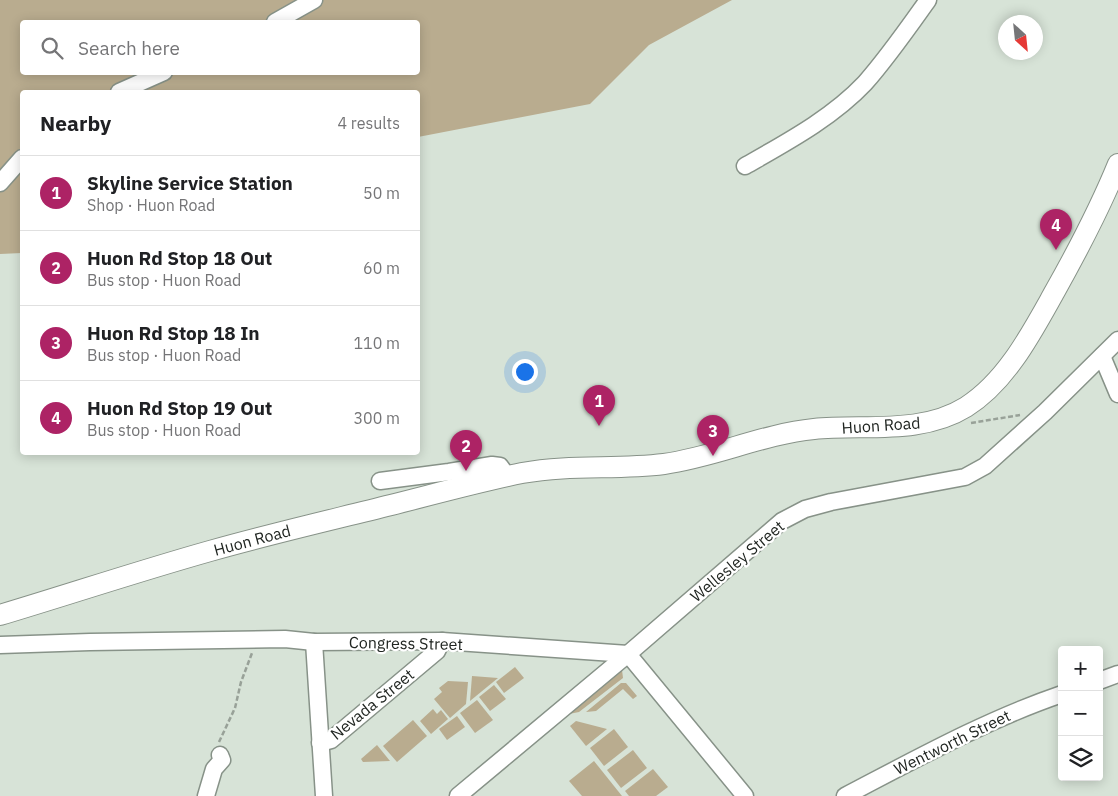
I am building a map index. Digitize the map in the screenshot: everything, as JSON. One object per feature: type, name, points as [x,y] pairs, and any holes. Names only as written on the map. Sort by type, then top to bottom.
[{"type":"main road","name":"Huon Road","points":[[0,615],[213,550],[508,476],[568,467],[642,466],[666,463],[792,432],[813,429],[907,425],[930,421],[958,412],[975,401],[993,385],[1018,353],[1042,316],[1078,250],[1118,164]]},
{"type":"street","points":[[279,20],[314,0]]},
{"type":"street","points":[[745,166],[796,136],[841,104],[864,83],[884,60],[928,0]]},
{"type":"street","points":[[124,90],[157,75]]},
{"type":"street","points":[[0,183],[20,160]]},
{"type":"street","name":"Wellesley Street","points":[[458,796],[628,654],[782,521],[805,508],[965,477],[985,466],[1045,412],[1118,340]]},
{"type":"street","points":[[1102,356],[1118,394]]},
{"type":"street","points":[[380,481],[492,465],[500,466],[508,476]]},
{"type":"street","name":"Congress Street","points":[[0,645],[285,639],[314,642],[442,641],[628,654]]},
{"type":"street","name":"Nevada Street","points":[[320,743],[332,740],[437,651],[442,641]]},
{"type":"street","points":[[314,642],[324,796]]},
{"type":"street","points":[[628,654],[745,796]]},
{"type":"street","points":[[1103,680],[1118,674]]},
{"type":"street","name":"Wentworth Street","points":[[845,796],[974,729],[1058,695]]},
{"type":"street","points":[[206,796],[214,769],[222,760],[220,756]]},
{"type":"path","points":[[958,412],[968,423],[1045,412]]},
{"type":"path","points":[[220,756],[218,745],[235,708],[241,682],[250,661],[255,640]]},
{"type":"shaded area","points":[[0,0],[732,0],[649,45],[590,104],[420,137],[420,90],[20,90],[20,253],[0,254]]},
{"type":"shaded area","points":[[515,667],[524,678],[504,693],[496,682]]},
{"type":"shaded area","points":[[622,670],[623,678],[579,712],[564,715],[611,675]]},
{"type":"shaded area","points":[[472,676],[498,678],[470,701]]},
{"type":"shaded area","points":[[448,681],[468,682],[466,704],[450,718],[434,699],[442,692],[439,688]]},
{"type":"shaded area","points":[[621,683],[626,683],[637,696],[633,699],[623,689],[596,711],[586,712]]},
{"type":"shaded area","points":[[494,685],[506,699],[490,711],[479,697]]},
{"type":"shaded area","points":[[477,700],[493,720],[475,733],[460,713]]},
{"type":"shaded area","points":[[433,709],[437,714],[441,710],[448,719],[431,734],[420,721]]},
{"type":"shaded area","points":[[457,716],[465,727],[447,740],[439,729]]},
{"type":"shaded area","points":[[413,720],[427,736],[397,762],[383,746]]},
{"type":"shaded area","points":[[576,721],[607,729],[586,746],[570,726]]},
{"type":"shaded area","points":[[614,729],[628,747],[604,766],[590,748]]},
{"type":"shaded area","points":[[377,745],[390,761],[363,762],[361,759]]},
{"type":"shaded area","points":[[633,750],[647,768],[621,788],[607,770]]},
{"type":"shaded area","points":[[594,761],[622,796],[582,796],[569,781]]},
{"type":"shaded area","points":[[653,769],[668,787],[656,796],[629,796],[625,791]]},
{"type":"place","name":"Huon Rd Stop 19 Out","points":[[1056,250]]},
{"type":"place","name":"Skyline Service Station","points":[[599,426]]},
{"type":"place","name":"Huon Rd Stop 18 In","points":[[713,456]]},
{"type":"place","name":"Huon Rd Stop 18 Out","points":[[466,471]]}]
